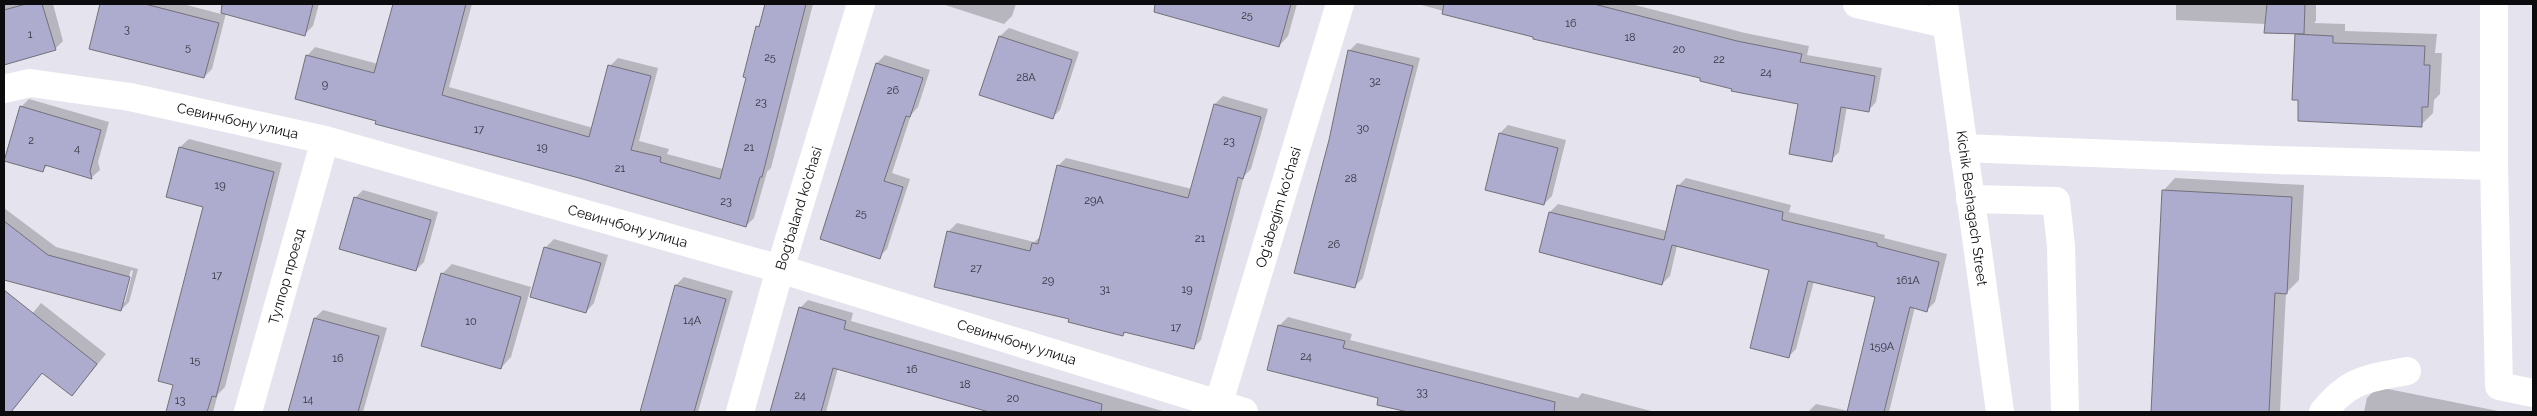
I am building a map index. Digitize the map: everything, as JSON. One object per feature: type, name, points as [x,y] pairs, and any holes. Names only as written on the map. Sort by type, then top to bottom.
[{"type":"street","name":"Bog'baland ko'chasi","points":[[740,412],[780,269],[861,4]]},
{"type":"street","name":"Og'abegim ko'chasi","points":[[1217,409],[1340,4]]},
{"type":"street","points":[[1857,4],[1945,14]]},
{"type":"street","points":[[2494,4],[2494,166],[2499,386],[2533,393]]},
{"type":"street","name":"Kichik Beshagach Street","points":[[1945,14],[2000,412]]},
{"type":"street","name":"Севинчбону улица","points":[[4,88],[30,83],[130,97],[325,140],[780,269],[1217,409],[1244,412]]},
{"type":"street","name":"Тулпор проезд","points":[[248,412],[325,140]]},
{"type":"street","points":[[1963,148],[2494,166]]},
{"type":"street","points":[[1970,199],[2056,201],[2061,246],[2065,412]]},
{"type":"street","points":[[2323,412],[2338,394],[2363,380],[2408,371]]},
{"type":"building","points":[[26,4],[42,4],[56,50],[4,65],[4,10]]},
{"type":"building","points":[[100,4],[145,4],[219,23],[204,78],[89,49]]},
{"type":"building","points":[[222,4],[313,4],[305,36],[221,13]]},
{"type":"building","points":[[393,4],[466,4],[442,95],[589,137],[608,65],[651,76],[631,150],[661,157],[660,162],[720,179],[746,78],[743,77],[756,26],[759,27],[765,4],[806,4],[762,177],[760,177],[746,227],[579,178],[375,124],[376,121],[295,99],[306,55],[374,73]]},
{"type":"building","points":[[1155,4],[1291,4],[1279,47],[1154,12]]},
{"type":"building","points":[[1444,4],[1594,4],[1737,41],[1802,54],[1800,62],[1875,76],[1869,112],[1841,107],[1832,162],[1789,154],[1798,104],[1731,91],[1732,89],[1700,81],[1700,78],[1533,39],[1533,37],[1442,14]]},
{"type":"building","points":[[2267,4],[2305,4],[2304,34],[2264,33]]},
{"type":"building","points":[[2295,34],[2333,36],[2333,43],[2425,46],[2424,65],[2430,65],[2428,107],[2422,107],[2422,127],[2298,121],[2298,100],[2292,100]]},
{"type":"building","points":[[999,36],[1072,60],[1053,119],[979,95]]},
{"type":"building","points":[[1348,50],[1413,66],[1355,288],[1294,273],[1329,140]]},
{"type":"building","points":[[876,63],[923,78],[910,117],[906,116],[884,181],[903,187],[880,259],[820,239]]},
{"type":"building","points":[[1214,104],[1261,117],[1243,179],[1238,177],[1194,349],[1124,332],[1123,336],[1068,322],[1069,319],[934,287],[947,231],[1030,251],[1032,243],[1038,244],[1057,165],[1188,198]]},
{"type":"building","points":[[20,106],[101,130],[90,171],[92,179],[45,165],[43,172],[4,161]]},
{"type":"building","points":[[1499,133],[1558,148],[1544,205],[1485,190]]},
{"type":"building","points":[[179,147],[274,172],[216,397],[212,396],[207,412],[166,412],[173,385],[158,381],[203,207],[166,197]]},
{"type":"building","points":[[1677,185],[1783,212],[1782,220],[1877,243],[1877,246],[1939,262],[1927,312],[1910,307],[1884,412],[1847,412],[1875,297],[1808,281],[1789,358],[1750,348],[1769,270],[1672,245],[1662,285],[1539,252],[1549,212],[1664,240]]},
{"type":"building","points":[[2162,190],[2292,197],[2287,294],[2275,293],[2269,412],[2151,412]]},
{"type":"building","points":[[354,197],[431,220],[416,271],[339,249]]},
{"type":"building","points":[[4,221],[48,255],[130,277],[121,311],[4,280]]},
{"type":"building","points":[[544,247],[601,263],[586,313],[530,297]]},
{"type":"building","points":[[441,273],[521,297],[501,369],[421,346]]},
{"type":"building","points":[[675,285],[726,299],[694,412],[640,412]]},
{"type":"building","points":[[4,290],[97,364],[72,396],[42,373],[11,412],[4,412]]},
{"type":"building","points":[[799,307],[846,321],[844,329],[1102,404],[1101,412],[989,412],[833,368],[821,412],[770,412]]},
{"type":"building","points":[[314,318],[379,336],[358,412],[288,412]]},
{"type":"building","points":[[1278,325],[1345,341],[1343,348],[1555,402],[1554,412],[1408,412],[1377,405],[1378,398],[1267,370]]}]
